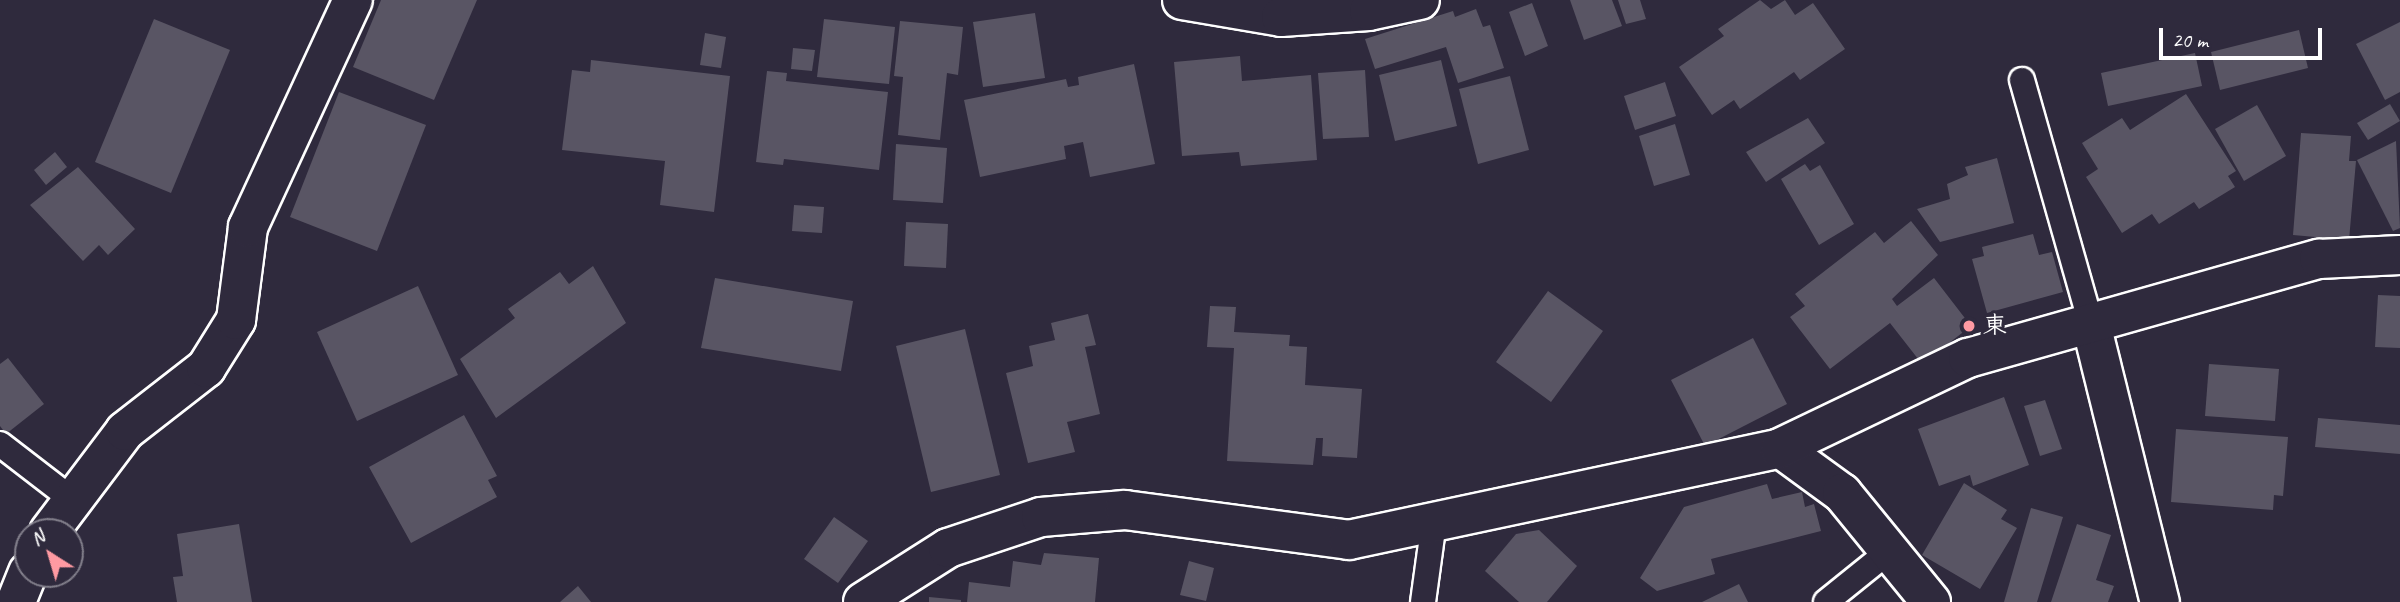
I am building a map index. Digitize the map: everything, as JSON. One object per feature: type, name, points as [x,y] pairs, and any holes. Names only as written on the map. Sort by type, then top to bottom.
[{"type":"street","points":[[60,518],[125,431],[206,368],[236,320],[248,227],[353,0]]},
{"type":"street","points":[[1182,0],[1281,18],[1369,11],[1420,0]]},
{"type":"street","points":[[863,602],[948,548],[1041,517],[1125,510],[1349,540],[1780,448],[1968,358],[2319,259],[2400,255]]},
{"type":"street","points":[[2091,324],[2160,602]]},
{"type":"street","points":[[1780,448],[1842,493],[1931,602]]},
{"type":"lane","points":[[2022,80],[2091,324]]},
{"type":"lane","points":[[0,444],[74,501]]},
{"type":"lane","points":[[1423,602],[1434,522]]},
{"type":"lane","points":[[1826,602],[1888,552]]},
{"type":"building","points":[[381,0],[477,0],[434,100],[353,67]]},
{"type":"building","points":[[1570,0],[1612,0],[1622,26],[1584,40]]},
{"type":"building","points":[[1618,0],[1640,0],[1646,19],[1626,24]]},
{"type":"building","points":[[1760,0],[1771,9],[1785,0],[1795,15],[1813,3],[1845,49],[1800,80],[1794,72],[1740,109],[1734,100],[1712,115],[1679,67],[1724,36],[1718,29]]},
{"type":"building","points":[[1532,3],[1548,46],[1525,56],[1509,12]]},
{"type":"building","points":[[1476,9],[1483,27],[1490,25],[1504,68],[1458,83],[1446,47],[1375,69],[1365,39],[1453,11],[1455,17]]},
{"type":"building","points":[[1035,13],[1045,78],[983,87],[973,22]]},
{"type":"building","points":[[154,19],[230,50],[171,193],[95,162]]},
{"type":"building","points":[[824,19],[895,27],[889,84],[817,77]]},
{"type":"building","points":[[900,21],[963,27],[958,75],[947,73],[940,140],[898,135],[903,77],[894,76]]},
{"type":"building","points":[[2400,22],[2400,92],[2385,100],[2356,44]]},
{"type":"building","points":[[2299,30],[2308,68],[2220,90],[2211,52]]},
{"type":"building","points":[[705,33],[726,37],[721,68],[700,65]]},
{"type":"building","points":[[793,48],[815,50],[812,71],[791,69]]},
{"type":"building","points":[[2195,53],[2202,86],[2108,106],[2101,73]]},
{"type":"building","points":[[1240,56],[1242,81],[1311,75],[1317,160],[1241,166],[1239,152],[1182,156],[1174,62]]},
{"type":"building","points":[[591,60],[730,76],[714,212],[660,205],[665,161],[562,150],[572,70],[590,72]]},
{"type":"building","points":[[1441,60],[1457,126],[1395,141],[1379,75]]},
{"type":"building","points":[[1134,64],[1155,164],[1090,177],[1083,142],[1064,146],[1066,159],[980,177],[964,100],[1066,79],[1068,87],[1079,85],[1078,77]]},
{"type":"building","points":[[1365,70],[1369,137],[1323,139],[1318,73]]},
{"type":"building","points":[[767,71],[787,73],[786,81],[888,92],[879,170],[784,159],[783,165],[756,162]]},
{"type":"building","points":[[1510,76],[1529,150],[1478,164],[1459,89]]},
{"type":"building","points":[[1665,82],[1676,116],[1635,130],[1624,96]]},
{"type":"building","points":[[339,92],[426,125],[377,251],[290,217]]},
{"type":"building","points":[[2186,94],[2236,171],[2228,176],[2235,187],[2199,209],[2194,202],[2159,224],[2152,214],[2122,233],[2086,177],[2098,169],[2082,143],[2122,118],[2130,130]]},
{"type":"building","points":[[2390,104],[2400,121],[2368,140],[2357,123]]},
{"type":"building","points":[[2257,105],[2286,156],[2244,181],[2215,129]]},
{"type":"building","points":[[1808,118],[1825,143],[1766,182],[1746,152]]},
{"type":"building","points":[[1675,124],[1690,175],[1654,186],[1639,136]]},
{"type":"building","points":[[2301,133],[2351,136],[2349,161],[2356,161],[2349,240],[2293,235]]},
{"type":"building","points":[[2396,141],[2400,228],[2393,231],[2357,160]]},
{"type":"building","points":[[896,144],[947,148],[943,203],[893,200]]},
{"type":"building","points":[[55,152],[67,167],[46,185],[34,170]]},
{"type":"building","points":[[1997,158],[2014,223],[1940,242],[1917,209],[1950,199],[1947,184],[1968,175],[1965,167]]},
{"type":"building","points":[[1805,164],[1810,171],[1820,165],[1854,224],[1819,245],[1781,179]]},
{"type":"building","points":[[78,167],[135,229],[108,255],[99,245],[83,261],[30,205]]},
{"type":"building","points":[[794,205],[824,207],[822,233],[792,231]]},
{"type":"building","points":[[1911,221],[1938,255],[1892,299],[1897,306],[1934,278],[1971,326],[1922,364],[1890,323],[1830,369],[1790,317],[1805,306],[1795,294],[1875,232],[1884,243]]},
{"type":"building","points":[[906,222],[948,224],[946,268],[904,266]]},
{"type":"building","points":[[2033,234],[2039,255],[2052,252],[2063,292],[1987,313],[1972,259],[1984,256],[1982,247]]},
{"type":"building","points":[[593,266],[626,323],[496,418],[460,359],[515,318],[508,309],[560,272],[569,284]]},
{"type":"building","points":[[715,278],[853,301],[841,371],[701,348]]},
{"type":"building","points":[[418,286],[458,375],[357,421],[317,332]]},
{"type":"building","points":[[1548,291],[1603,331],[1551,402],[1496,362]]},
{"type":"building","points":[[2378,295],[2400,296],[2400,348],[2375,347]]},
{"type":"building","points":[[1210,306],[1236,307],[1234,332],[1290,335],[1289,346],[1307,347],[1305,385],[1362,389],[1357,458],[1322,456],[1323,438],[1316,438],[1313,465],[1227,461],[1234,348],[1207,347]]},
{"type":"building","points":[[1088,314],[1096,345],[1085,347],[1100,414],[1067,422],[1075,452],[1028,463],[1006,373],[1033,366],[1029,346],[1055,340],[1051,323]]},
{"type":"building","points":[[965,329],[1000,475],[931,492],[896,346]]},
{"type":"building","points":[[1753,338],[1787,404],[1705,446],[1671,380]]},
{"type":"building","points":[[8,358],[44,404],[6,434],[0,426],[0,364]]},
{"type":"building","points":[[2209,364],[2279,369],[2275,421],[2205,416]]},
{"type":"building","points":[[2004,397],[2029,465],[1973,486],[1970,475],[1939,486],[1918,429]]},
{"type":"building","points":[[2045,400],[2062,449],[2040,456],[2024,406]]},
{"type":"building","points":[[464,415],[497,476],[488,480],[497,497],[411,543],[369,467]]},
{"type":"building","points":[[2318,418],[2400,425],[2400,454],[2315,447]]},
{"type":"building","points":[[2176,429],[2288,437],[2283,496],[2274,495],[2273,510],[2171,502]]},
{"type":"building","points":[[1964,483],[2007,510],[2001,519],[2017,528],[1980,589],[1922,555]]},
{"type":"building","points":[[1767,484],[1772,499],[1802,492],[1805,507],[1814,504],[1821,531],[1711,559],[1715,574],[1657,591],[1640,578],[1684,507]]},
{"type":"building","points":[[2031,508],[2063,517],[2037,602],[2004,602]]},
{"type":"building","points":[[834,517],[868,541],[838,583],[804,559]]},
{"type":"building","points":[[239,524],[252,602],[177,602],[173,577],[183,576],[177,534]]},
{"type":"building","points":[[2077,524],[2111,535],[2096,580],[2114,586],[2108,602],[2051,602]]},
{"type":"building","points":[[1539,530],[1577,566],[1547,602],[1519,602],[1485,571],[1516,534]]},
{"type":"building","points":[[1044,553],[1099,558],[1095,602],[967,602],[969,582],[1010,587],[1013,561],[1041,565]]},
{"type":"building","points":[[1189,561],[1214,568],[1206,601],[1180,595]]},
{"type":"building","points":[[1739,584],[1748,602],[1702,602]]},
{"type":"building","points":[[578,586],[591,602],[560,602]]},
{"type":"building","points":[[929,597],[961,600],[961,602],[929,602]]},
{"type":"place","name":"東","points":[[1969,326]]}]
